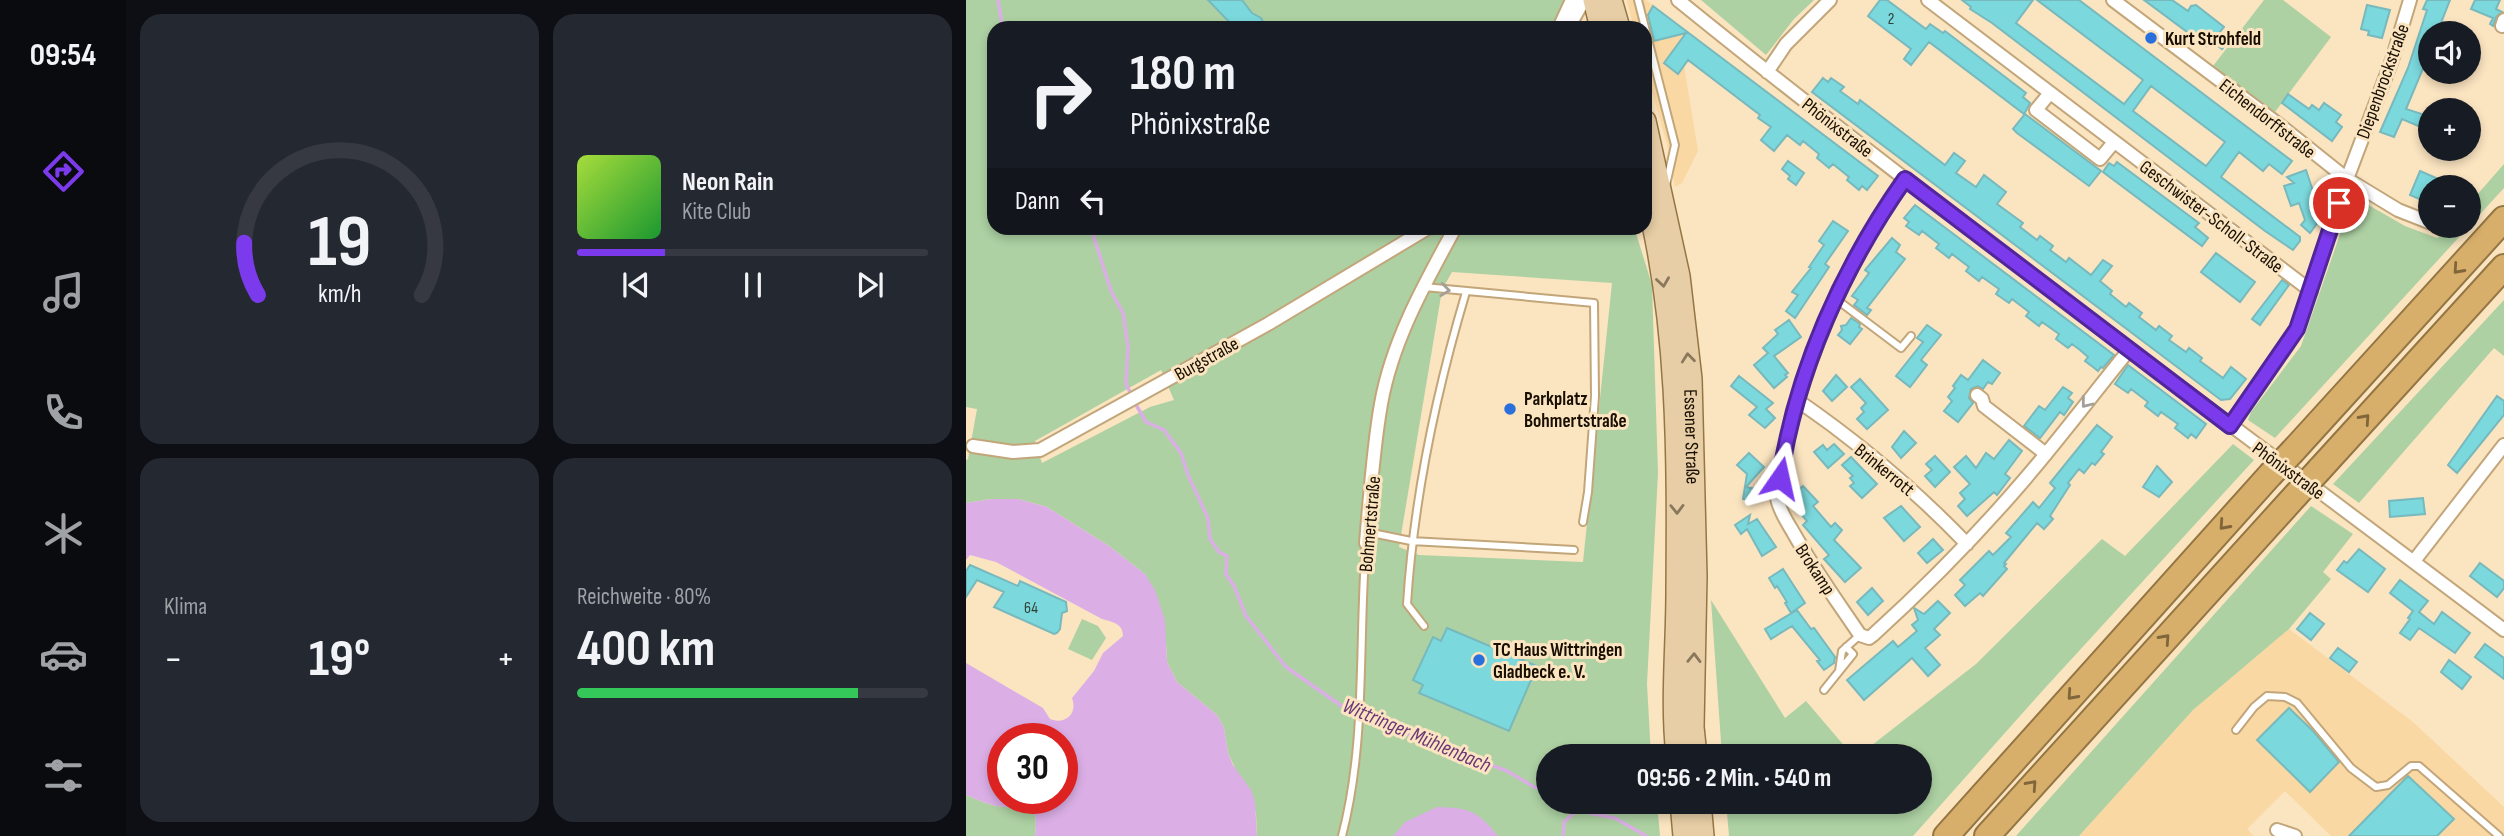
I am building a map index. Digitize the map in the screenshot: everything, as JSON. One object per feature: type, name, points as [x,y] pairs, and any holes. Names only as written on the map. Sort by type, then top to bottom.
[{"type":"highway","points":[[1946,836],[2504,219]]},
{"type":"highway","points":[[1987,836],[2504,267]]},
{"type":"main road","points":[[1611,0],[1617,21]]},
{"type":"main road","points":[[1582,3],[1596,21]]},
{"type":"main road","name":"Essener Straße","points":[[1654,196],[1674,384],[1676,744]]},
{"type":"main road","name":"Essener Straße","points":[[1654,196],[1679,276],[1690,379],[1696,576],[1695,744]]},
{"type":"main road","points":[[1682,814],[1684,836]]},
{"type":"main road","points":[[1701,814],[1703,836]]},
{"type":"street","name":"Phönixstraße","points":[[1678,0],[1767,72],[2129,350],[2504,630]]},
{"type":"street","points":[[1767,72],[1786,44],[1830,0]]},
{"type":"street","name":"Geschwister-Scholl-Straße","points":[[1928,0],[2311,291]]},
{"type":"street","name":"Eichendorffstraße","points":[[2113,0],[2347,179],[2399,210],[2418,218]]},
{"type":"street","name":"Diepenbrockstraße","points":[[2230,426],[2297,329],[2347,179],[2392,60],[2410,0]]},
{"type":"street","points":[[1565,21],[1582,3]]},
{"type":"street","points":[[1572,21],[1582,3]]},
{"type":"street","points":[[2050,93],[2036,110],[2100,159],[2114,142]]},
{"type":"street","name":"Brokamp","points":[[1860,635],[1808,560],[1777,497],[1797,400],[1836,299],[1879,216],[1905,179]]},
{"type":"street","name":"Burgstraße","points":[[973,446],[1013,452],[1040,450],[1268,324],[1416,235]]},
{"type":"street","name":"Bohmertstraße","points":[[1367,537],[1381,403],[1400,341],[1423,287],[1451,235]]},
{"type":"street","points":[[1860,635],[1868,638],[1873,635],[1921,592],[1967,544],[2046,454],[2129,350]]},
{"type":"street","points":[[1977,395],[1982,399],[1984,407],[2046,454]]},
{"type":"street","name":"Brinkerrott","points":[[1797,400],[1892,473],[1930,506],[1967,544]]},
{"type":"street","points":[[2414,561],[2504,445]]},
{"type":"street","points":[[2277,830],[2295,836]]},
{"type":"lane","points":[[1638,0],[1643,21]]},
{"type":"lane","points":[[1652,55],[1675,145],[1654,196]]},
{"type":"lane","points":[[1423,287],[1594,303],[1595,396],[1588,492],[1583,522]]},
{"type":"lane","points":[[1424,626],[1407,604],[1411,541],[1420,478],[1439,385],[1466,292]]},
{"type":"lane","points":[[1836,299],[1901,348],[1911,336]]},
{"type":"lane","points":[[1367,537],[1574,550]]},
{"type":"lane","name":"Bohmertstraße","points":[[1342,836],[1353,792],[1367,537]]},
{"type":"lane","points":[[1824,690],[1853,654],[1846,647],[1860,635]]},
{"type":"lane","points":[[2236,730],[2254,707],[2267,696],[2285,697],[2297,703],[2351,768],[2376,787],[2388,785],[2410,766],[2419,766],[2499,836]]},
{"type":"shaded area","points":[[1646,0],[1701,43],[1684,66],[1698,151],[1682,183],[1675,187],[1668,148],[1652,91],[1652,21],[1632,21],[1627,1]]},
{"type":"shaded area","points":[[1018,499],[1047,507],[1109,546],[1145,574],[1155,590],[1165,620],[1167,662],[1177,682],[1217,715],[1224,728],[1233,765],[1251,790],[1255,802],[1257,836],[1035,836],[1034,814],[1078,814],[1078,723],[987,723],[987,803],[966,795],[966,663],[1043,708],[1050,719],[1061,720],[1072,713],[1072,698],[1094,671],[1103,653],[1123,636],[1123,632],[1116,624],[996,562],[970,555],[966,560],[966,503]]},
{"type":"shaded area","points":[[2289,629],[2413,722],[2504,807],[2504,836],[2331,836],[2285,791],[2247,829],[2254,836],[2079,836],[2193,710]]},
{"type":"shaded area","points":[[1437,807],[1472,812],[1498,836],[1393,836],[1405,822]]},
{"type":"green space","points":[[966,0],[1565,0],[1558,21],[987,21],[987,235],[1637,235],[1652,285],[1658,473],[1647,684],[1650,744],[1536,744],[1536,814],[1658,814],[1660,836],[1257,836],[1256,813],[1228,753],[1224,728],[1217,715],[1177,682],[1167,662],[1166,643],[1145,574],[1109,546],[1047,507],[1018,499],[966,503],[968,459],[977,409],[966,407]],"holes":[[[1452,272],[1612,283],[1583,562],[1419,555],[1399,547],[1442,290]],[[1161,370],[1174,400],[1150,407],[1042,463],[1035,441]]]},
{"type":"green space","points":[[1701,0],[1814,0],[1794,19],[1766,55]]},
{"type":"green space","points":[[2264,0],[2283,0],[2331,37],[2275,112],[2213,66]]},
{"type":"green space","points":[[2504,164],[2504,188],[2481,213],[2481,190]]},
{"type":"green space","points":[[2358,199],[2418,231],[2418,238],[2458,238],[2275,438],[2248,420],[2251,412],[2301,346],[2351,203]]},
{"type":"green space","points":[[2504,300],[2504,356],[2494,348],[2359,503],[2333,484]]},
{"type":"green space","points":[[2233,444],[2254,460],[1913,836],[1729,836],[1727,814],[1932,814],[1932,744],[1873,744],[1976,664],[2102,539],[2125,556]]},
{"type":"green space","points":[[2311,506],[2353,534],[2323,572],[2331,579],[2289,629],[2193,710],[2079,836],[2016,836]]},
{"type":"green space","points":[[1711,600],[1785,718],[1806,701],[1843,744],[1721,744]]},
{"type":"green space","points":[[1082,619],[1098,626],[1106,638],[1092,660],[1068,649]]},
{"type":"green space","points":[[966,795],[987,803],[987,814],[1034,814],[1035,836],[966,836]]},
{"type":"building","points":[[1208,0],[1242,0],[1262,21],[1228,21]]},
{"type":"building","points":[[1880,0],[1887,0],[1926,29],[1930,24],[1943,33],[1945,31],[2026,93],[2023,97],[2030,103],[2024,114],[1929,42],[1911,65],[1904,59],[1911,49],[1868,16]]},
{"type":"building","points":[[1962,0],[2033,0],[2016,23],[2124,104],[2143,80],[2037,0],[2079,0],[2292,161],[2282,174],[2269,164],[2263,171],[2239,152],[2221,177],[2300,237],[2300,241],[2293,250],[2265,231],[1970,9]],"holes":[[[2151,86],[2225,142],[2206,166],[2133,111]]]},
{"type":"building","points":[[2144,0],[2172,0],[2188,11],[2191,6],[2196,5],[2224,27],[2219,33],[2229,40],[2222,49],[2210,40],[2206,46]]},
{"type":"building","points":[[2427,0],[2450,0],[2442,21],[2423,21],[2427,10],[2423,9]]},
{"type":"building","points":[[2475,0],[2500,0],[2496,9],[2502,12],[2496,17],[2493,26],[2490,24],[2493,18],[2471,9]]},
{"type":"building","points":[[2367,5],[2390,10],[2382,38],[2368,35],[2369,31],[2361,29]]},
{"type":"building","points":[[1653,6],[1878,176],[1867,190],[1862,186],[1859,190],[1847,180],[1849,177],[1833,164],[1829,168],[1817,158],[1819,154],[1803,141],[1800,145],[1787,135],[1774,151],[1761,140],[1771,127],[1758,118],[1760,115],[1688,60],[1678,74],[1664,63],[1686,33],[1654,41],[1652,21],[1649,21],[1648,15]]},
{"type":"building","points":[[2418,37],[2418,80],[2406,109],[2418,113],[2418,126],[2402,119],[2394,137],[2380,132],[2408,68]]},
{"type":"building","points":[[1823,78],[1828,82],[1831,78],[1844,87],[1840,91],[1858,104],[1860,100],[1945,165],[1954,153],[1965,161],[1956,173],[1976,187],[1984,175],[2006,192],[1997,204],[2023,223],[2020,227],[2037,240],[2040,236],[2053,246],[2050,250],[2066,262],[2069,258],[2091,275],[2103,260],[2112,266],[2100,281],[2112,291],[2110,294],[2126,307],[2129,303],[2142,313],[2139,317],[2156,330],[2159,326],[2172,336],[2169,340],[2186,352],[2189,348],[2202,358],[2200,361],[2223,378],[2231,367],[2246,379],[2230,399],[2221,400],[1812,92]]},
{"type":"building","points":[[2288,94],[2309,109],[2312,105],[2319,110],[2324,103],[2341,115],[2336,122],[2342,127],[2332,141],[2282,103]]},
{"type":"building","points":[[2025,114],[2101,171],[2089,186],[2013,129]]},
{"type":"building","points":[[1788,161],[1804,173],[1796,185],[1782,169]]},
{"type":"building","points":[[2117,162],[2199,223],[2195,227],[2208,238],[2202,246],[2103,172],[2109,163],[2114,166]]},
{"type":"building","points":[[2306,170],[2318,206],[2323,207],[2318,222],[2310,233],[2301,225],[2305,220],[2299,203],[2291,206],[2284,186],[2294,183],[2287,177]]},
{"type":"building","points":[[2418,176],[2418,198],[2410,195]]},
{"type":"building","points":[[1915,205],[2114,355],[2098,371],[2085,361],[2088,357],[2080,350],[2072,344],[2068,348],[2056,339],[2059,334],[2042,322],[2039,326],[2026,316],[2029,312],[2012,299],[2009,303],[1996,294],[1999,289],[1982,277],[1979,281],[1966,271],[1969,267],[1952,254],[1949,258],[1936,248],[1939,244],[1922,231],[1919,235],[1906,226],[1909,222],[1904,218]]},
{"type":"building","points":[[1833,221],[1848,231],[1825,264],[1829,267],[1795,318],[1786,311],[1798,295],[1792,292],[1811,268],[1809,267],[1824,245],[1819,241]]},
{"type":"building","points":[[1892,238],[1900,245],[1896,252],[1905,259],[1867,308],[1871,310],[1867,315],[1854,305],[1858,300],[1852,296],[1869,273],[1865,270]]},
{"type":"building","points":[[2216,253],[2255,282],[2240,302],[2201,272]]},
{"type":"building","points":[[2282,280],[2289,285],[2260,325],[2252,319]]},
{"type":"building","points":[[1851,318],[1860,324],[1862,329],[1850,344],[1838,335],[1842,330],[1841,326],[1846,325]]},
{"type":"building","points":[[1789,320],[1801,337],[1774,356],[1788,373],[1774,388],[1754,365],[1768,353],[1763,348],[1778,334],[1775,330]]},
{"type":"building","points":[[1927,325],[1941,335],[1921,360],[1927,365],[1910,387],[1896,376],[1923,342],[1917,338]]},
{"type":"building","points":[[1983,360],[2000,373],[1992,384],[1988,382],[1983,389],[1978,386],[1971,389],[1969,398],[1973,403],[1958,422],[1944,411],[1952,401],[1948,397],[1961,375],[1968,380]]},
{"type":"building","points":[[2128,365],[2206,424],[2196,438],[2191,434],[2188,438],[2175,428],[2178,424],[2161,412],[2158,416],[2145,406],[2148,402],[2131,389],[2128,393],[2115,384]]},
{"type":"building","points":[[1836,375],[1847,387],[1832,401],[1823,391]]},
{"type":"building","points":[[1739,376],[1773,403],[1766,409],[1775,418],[1765,428],[1749,415],[1757,407],[1731,386]]},
{"type":"building","points":[[1860,379],[1888,410],[1867,429],[1857,419],[1864,412],[1861,408],[1866,403],[1851,387]]},
{"type":"building","points":[[2063,387],[2072,393],[2068,398],[2073,402],[2064,415],[2060,412],[2040,438],[2024,426],[2039,406],[2045,410]]},
{"type":"building","points":[[2497,396],[2504,401],[2504,415],[2457,473],[2448,465]]},
{"type":"building","points":[[2097,425],[2112,437],[2101,452],[2104,454],[2084,473],[2079,469],[2050,516],[2053,519],[2044,529],[2037,523],[2004,563],[2007,569],[1983,596],[1980,593],[1965,606],[1955,595],[1965,585],[1960,580],[1989,551],[1993,555],[2011,537],[2006,533],[2033,502],[2039,508],[2055,488],[2050,483]]},
{"type":"building","points":[[1904,431],[1916,443],[1901,458],[1892,447]]},
{"type":"building","points":[[2009,440],[2022,451],[2005,474],[2010,478],[1997,495],[1994,492],[1967,516],[1958,506],[1965,499],[1960,493],[1970,484],[1954,467],[1966,456],[1976,468],[1986,453],[1994,459]]},
{"type":"building","points":[[1834,444],[1844,454],[1828,468],[1814,452],[1823,445],[1827,450]]},
{"type":"building","points":[[1749,453],[1764,467],[1746,487],[1756,489],[1754,501],[1743,499],[1747,474],[1737,465]]},
{"type":"building","points":[[1935,456],[1950,472],[1935,487],[1925,476],[1932,470],[1926,464]]},
{"type":"building","points":[[1851,457],[1877,484],[1862,498],[1850,486],[1854,483],[1850,478],[1853,476],[1842,465]]},
{"type":"building","points":[[2157,466],[2172,482],[2159,497],[2143,487]]},
{"type":"building","points":[[1803,486],[1818,502],[1813,506],[1831,527],[1835,523],[1842,530],[1834,540],[1861,568],[1845,582],[1824,559],[1829,555],[1803,525],[1807,521],[1793,505],[1800,499],[1795,493]]},
{"type":"building","points":[[2423,498],[2425,514],[2390,517],[2389,501]]},
{"type":"building","points":[[1901,506],[1920,527],[1904,541],[1884,518]]},
{"type":"building","points":[[1750,515],[1748,524],[1757,519],[1776,547],[1762,556],[1747,529],[1741,534],[1735,525]]},
{"type":"building","points":[[1933,539],[1943,550],[1927,563],[1918,553]]},
{"type":"building","points":[[2359,549],[2385,569],[2368,592],[2337,570]]},
{"type":"building","points":[[2480,563],[2504,581],[2504,588],[2497,597],[2470,576]]},
{"type":"building","points":[[970,565],[1018,586],[1020,581],[1066,602],[1067,611],[1062,613],[1060,629],[1054,634],[994,607],[1004,592],[977,580],[966,597],[966,571]]},
{"type":"building","points":[[1783,569],[1805,603],[1791,613],[1777,586],[1775,588],[1769,578]]},
{"type":"building","points":[[2400,580],[2428,601],[2419,612],[2434,624],[2442,612],[2470,633],[2455,653],[2419,628],[2410,640],[2400,633],[2413,611],[2390,593]]},
{"type":"building","points":[[1872,588],[1883,601],[1868,615],[1857,602]]},
{"type":"building","points":[[1938,601],[1950,613],[1934,629],[1940,635],[1925,648],[1940,665],[1928,676],[1912,658],[1864,700],[1847,680],[1893,641],[1898,647],[1917,631],[1912,625],[1918,620],[1914,608],[1924,614]]},
{"type":"building","points":[[1797,610],[1835,657],[1834,663],[1824,670],[1817,661],[1820,660],[1792,626],[1771,639],[1765,629]]},
{"type":"building","points":[[2310,613],[2324,624],[2311,640],[2297,629]]},
{"type":"building","points":[[1447,628],[1537,666],[1509,731],[1419,693],[1423,685],[1413,680],[1433,637],[1441,641]]},
{"type":"building","points":[[2485,644],[2504,658],[2504,679],[2475,657]]},
{"type":"building","points":[[2338,648],[2357,662],[2349,672],[2330,658]]},
{"type":"building","points":[[2449,660],[2471,677],[2462,689],[2441,672]]},
{"type":"building","points":[[2289,708],[2339,762],[2310,792],[2257,740]]},
{"type":"building","points":[[2408,776],[2454,819],[2437,836],[2349,836]]},
{"type":"waterway","name":"Wittringer Mühlenbach","points":[[998,0],[1001,21]]},
{"type":"waterway","name":"Wittringer Mühlenbach","points":[[1093,235],[1111,291],[1123,313],[1128,347],[1126,384],[1132,396]]},
{"type":"waterway","name":"Wittringer Mühlenbach","points":[[1135,403],[1146,422],[1164,430],[1181,453],[1208,518],[1210,539],[1219,552],[1227,556],[1226,574],[1246,616],[1286,667],[1343,707],[1507,771],[1536,787]]},
{"type":"waterway","name":"Wittringer Mühlenbach","points":[[1563,836],[1564,822],[1573,814]]},
{"type":"waterway","points":[[1594,814],[1615,818],[1646,836]]},
{"type":"place","name":"Kurt Strohfeld","points":[[2151,38]]},
{"type":"place","name":"Parkplatz Bohmertstraße","points":[[1510,409]]},
{"type":"place","name":"TC Haus Wittringen Gladbeck e. V.","points":[[1479,660]]},
{"type":"route","points":[[1780,478],[1797,400],[1820,336],[1856,258],[1879,216],[1905,179],[2230,426],[2297,329],[2339,203]]}]
